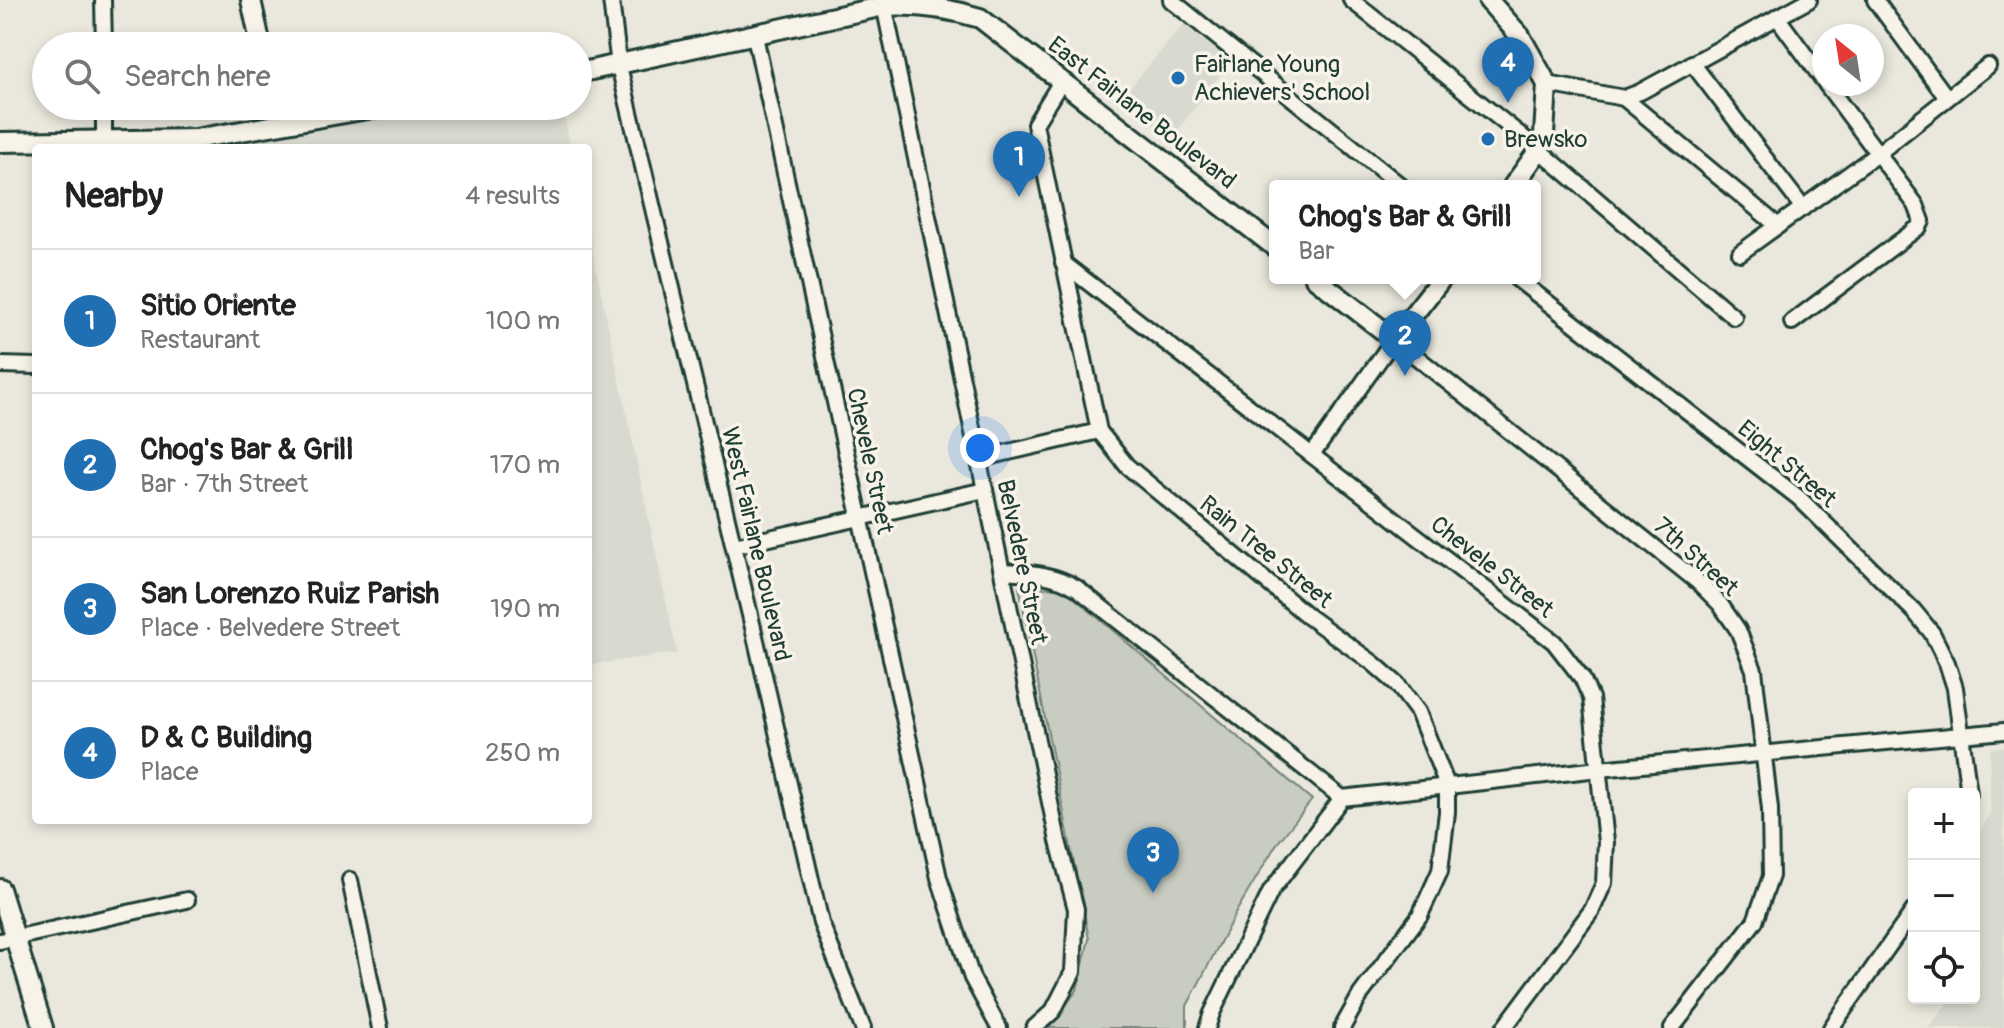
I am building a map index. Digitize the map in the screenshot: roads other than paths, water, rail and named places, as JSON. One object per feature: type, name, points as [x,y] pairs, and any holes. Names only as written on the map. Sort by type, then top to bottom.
[{"type":"street","points":[[103,0],[104,32]]},
{"type":"street","points":[[251,0],[258,32]]},
{"type":"street","name":"West Fairlane Boulevard","points":[[611,0],[619,66],[821,923],[863,1028]]},
{"type":"street","points":[[1171,0],[1394,180]]},
{"type":"street","points":[[1351,0],[1539,150],[1734,317]]},
{"type":"street","points":[[1488,0],[1520,36],[1547,84],[1544,135],[1539,150],[1517,180]]},
{"type":"street","points":[[1624,98],[1809,0]]},
{"type":"street","points":[[1875,0],[1947,98]]},
{"type":"street","name":"East Fairlane Boulevard","points":[[592,71],[755,36],[883,3],[951,9],[980,18],[1269,242]]},
{"type":"street","name":"Belvedere Street","points":[[883,3],[1058,841],[1076,909],[1073,972],[1053,1011],[1034,1028]]},
{"type":"street","points":[[1777,17],[1812,64]]},
{"type":"street","name":"Chevele Street","points":[[755,36],[939,878],[972,978],[999,1028]]},
{"type":"street","points":[[1692,63],[1803,208]]},
{"type":"street","points":[[1740,253],[1877,154],[1988,66]]},
{"type":"street","name":"Rain Tree Street","points":[[1062,80],[1035,124],[1099,431],[1127,466],[1309,617],[1397,684],[1418,712],[1447,785],[1440,871],[1420,915],[1361,994],[1342,1028]]},
{"type":"street","points":[[1547,84],[1624,98],[1778,226]]},
{"type":"street","points":[[1792,322],[1919,227],[1922,221],[1916,205],[1835,96]]},
{"type":"street","points":[[104,120],[104,144]]},
{"type":"street","points":[[0,142],[104,144],[195,139],[257,120]]},
{"type":"street","name":"Chevele Street","points":[[1063,263],[1554,642],[1582,678],[1591,698],[1599,769],[1606,842],[1604,883],[1592,910],[1504,1028]]},
{"type":"street","points":[[1323,284],[1394,339]]},
{"type":"street","points":[[1312,455],[1394,339],[1437,284]]},
{"type":"street","name":"Eight Street","points":[[1524,284],[1799,498],[1914,611],[1932,633],[1955,688],[1968,788]]},
{"type":"street","name":"7th Street","points":[[1394,339],[1698,582],[1720,604],[1738,630],[1754,670],[1772,834],[1771,876],[1755,921],[1672,1028]]},
{"type":"street","points":[[0,365],[32,366]]},
{"type":"street","points":[[979,459],[1099,431]]},
{"type":"street","points":[[734,546],[985,490]]},
{"type":"street","points":[[1002,571],[1045,574],[1077,588],[1342,798],[1599,769],[2004,731]]},
{"type":"street","points":[[1207,1028],[1271,891],[1342,798]]},
{"type":"street","points":[[350,880],[380,1028]]},
{"type":"street","points":[[0,889],[8,939],[43,1028]]},
{"type":"street","points":[[8,939],[187,900]]},
{"type":"street","points":[[1831,1028],[1908,919]]},
{"type":"place","name":"Fairlane Young Achievers' School","points":[[1178,78]]},
{"type":"place","name":"D & C Building","points":[[1508,103]]},
{"type":"place","name":"Brewsko","points":[[1488,139]]},
{"type":"place","name":"Sitio Oriente","points":[[1019,197]]},
{"type":"place","name":"Chog's Bar & Grill","points":[[1405,376]]},
{"type":"place","name":"San Lorenzo Ruiz Parish","points":[[1153,893]]}]
